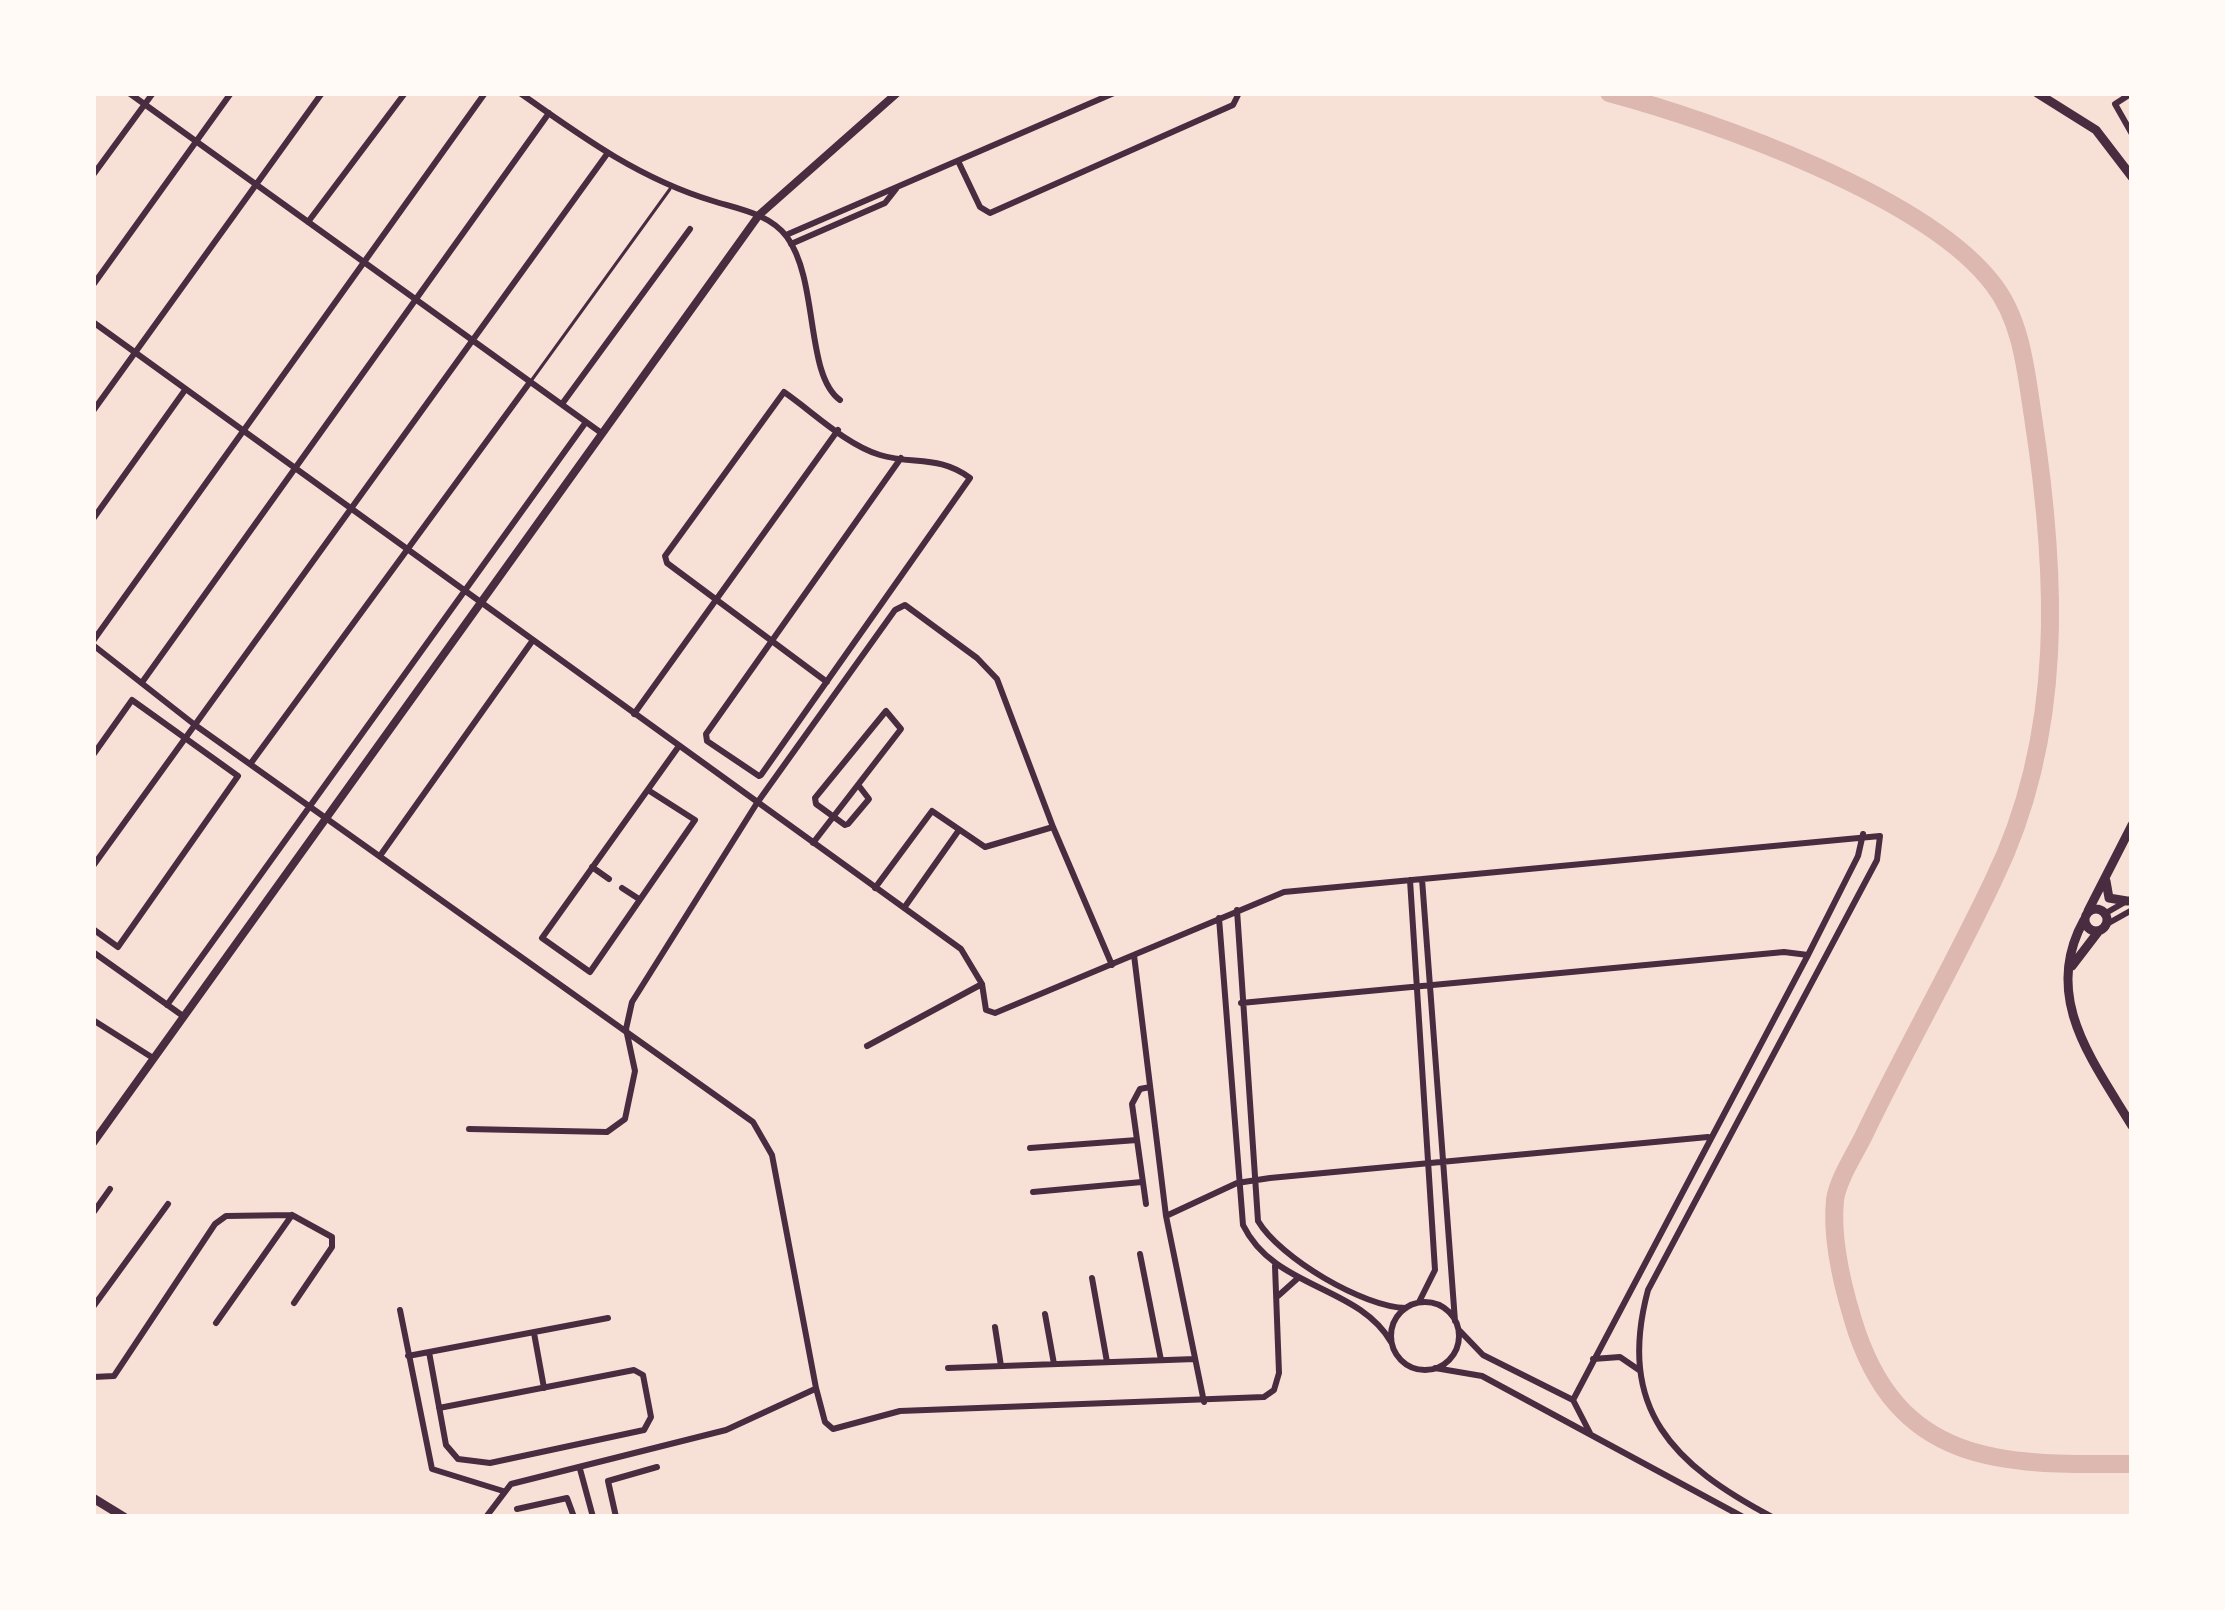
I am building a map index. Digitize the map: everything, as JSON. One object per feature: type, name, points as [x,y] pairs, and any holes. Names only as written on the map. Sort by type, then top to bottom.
[{"type":"main road","points":[[2037,93],[2096,130],[2132,177]]},
{"type":"main road","points":[[2132,825],[2072,945],[2067,977],[2076,1031],[2132,1126]]},
{"type":"main road","points":[[2105,881],[2109,898],[2130,903]]},
{"type":"main road","points":[[2067,977],[2105,922],[2105,881]]},
{"type":"main road","points":[[2086,915],[2105,922]]},
{"type":"main road","points":[[2086,915],[2092,930],[2105,922]]},
{"type":"main road","points":[[93,1498],[124,1517]]},
{"type":"street","points":[[129,93],[600,432]]},
{"type":"street","points":[[93,176],[153,93]]},
{"type":"street","points":[[93,285],[231,93]]},
{"type":"street","points":[[93,411],[322,93]]},
{"type":"street","points":[[308,222],[404,93]]},
{"type":"street","points":[[485,93],[93,643],[195,724],[749,1118],[764,1134],[772,1155],[825,1422],[840,1430],[900,1411],[1250,1401],[1274,1390],[1279,1373],[1275,1266]]},
{"type":"street","points":[[93,1142],[759,214],[897,93]]},
{"type":"street","points":[[785,235],[1114,93]]},
{"type":"street","points":[[959,163],[980,207],[990,213],[1233,105],[1239,93]]},
{"type":"street","points":[[2132,93],[2117,98],[2118,111],[2132,134]]},
{"type":"street","points":[[525,94],[607,154],[671,188],[759,214],[785,235],[814,308],[820,377],[826,390],[840,400]]},
{"type":"street","points":[[142,681],[549,113]]},
{"type":"street","points":[[93,866],[607,154]]},
{"type":"street","points":[[791,244],[885,203],[896,189]]},
{"type":"street","points":[[562,404],[690,229]]},
{"type":"street","points":[[93,322],[961,949],[982,984],[986,1010],[995,1013],[1284,892],[1880,836],[1877,860],[1648,1290],[1639,1325],[1642,1373],[1661,1433],[1686,1464],[1772,1517]]},
{"type":"street","points":[[251,763],[530,382]]},
{"type":"street","points":[[93,519],[186,389]]},
{"type":"street","points":[[827,682],[772,639],[665,559],[784,392],[880,455],[938,459],[970,478],[827,682],[759,776],[707,741],[706,734],[772,639],[901,458]]},
{"type":"street","points":[[167,1005],[586,422]]},
{"type":"street","points":[[634,714],[838,430]]},
{"type":"street","points":[[534,493],[549,503]]},
{"type":"street","points":[[469,1130],[615,1128],[625,1119],[634,1079],[626,1029],[632,1002],[757,802],[895,610],[905,605],[977,658],[997,679],[1112,965]]},
{"type":"street","points":[[382,853],[532,640]]},
{"type":"street","points":[[93,754],[132,700],[238,776],[118,946],[93,929]]},
{"type":"street","points":[[813,843],[835,818],[903,727],[886,711],[815,798],[815,804],[835,818],[848,824],[868,799],[859,786]]},
{"type":"street","points":[[648,790],[694,820],[590,972],[542,938],[679,746]]},
{"type":"street","points":[[874,888],[932,811],[994,847],[1053,827]]},
{"type":"street","points":[[904,908],[959,830]]},
{"type":"street","points":[[1573,1400],[1808,955],[1858,856],[1863,834]]},
{"type":"street","points":[[592,867],[609,879]]},
{"type":"street","points":[[1422,879],[1457,1325],[1456,1349],[1436,1368]]},
{"type":"street","points":[[1410,880],[1435,1270],[1420,1302]]},
{"type":"street","points":[[250,887],[266,898]]},
{"type":"street","points":[[622,888],[640,899]]},
{"type":"street","points":[[2105,922],[2130,903]]},
{"type":"street","points":[[1237,910],[1258,1221],[1277,1248],[1382,1306],[1406,1308],[1420,1302],[1441,1306],[1484,1354],[1573,1400],[1590,1433]]},
{"type":"street","points":[[1219,918],[1238,1183],[1243,1225],[1252,1243],[1275,1266],[1370,1317],[1410,1366],[1482,1376],[1743,1517]]},
{"type":"street","points":[[93,952],[183,1016]]},
{"type":"street","points":[[1241,1003],[1784,952],[1808,955]]},
{"type":"street","points":[[1134,955],[1166,1216],[1204,1402]]},
{"type":"street","points":[[867,1046],[982,984]]},
{"type":"street","points":[[93,1020],[153,1058]]},
{"type":"street","points":[[1146,1204],[1133,1098],[1150,1087]]},
{"type":"street","points":[[1166,1216],[1238,1183],[1708,1137]]},
{"type":"street","points":[[1030,1148],[1137,1140]]},
{"type":"street","points":[[1033,1192],[1142,1182]]},
{"type":"street","points":[[93,1213],[110,1189]]},
{"type":"street","points":[[93,1307],[168,1204]]},
{"type":"street","points":[[216,1323],[292,1215]]},
{"type":"street","points":[[93,1377],[114,1376],[220,1220],[292,1215],[309,1220],[333,1242],[294,1303]]},
{"type":"street","points":[[1140,1254],[1161,1360]]},
{"type":"street","points":[[1092,1278],[1107,1362]]},
{"type":"street","points":[[1276,1298],[1297,1279]]},
{"type":"street","points":[[1391,1342],[1394,1323],[1406,1308]]},
{"type":"street","points":[[400,1310],[432,1469],[503,1491]]},
{"type":"street","points":[[1045,1314],[1054,1364]]},
{"type":"street","points":[[409,1356],[608,1318]]},
{"type":"street","points":[[995,1327],[1001,1366]]},
{"type":"street","points":[[533,1332],[544,1388]]},
{"type":"street","points":[[429,1352],[439,1408],[452,1456],[483,1464],[644,1430],[650,1424],[640,1372],[439,1408]]},
{"type":"street","points":[[1592,1360],[1620,1357],[1642,1373]]},
{"type":"street","points":[[948,1368],[1195,1359]]},
{"type":"street","points":[[486,1517],[511,1484],[726,1430],[816,1388]]},
{"type":"street","points":[[616,1517],[608,1481],[657,1467]]},
{"type":"street","points":[[580,1469],[593,1517]]},
{"type":"street","points":[[517,1510],[567,1498],[574,1517]]},
{"type":"lane","points":[[530,382],[671,188]]},
{"type":"waterway","points":[[1609,93],[1704,122],[1870,192],[1962,252],[1993,284],[2010,314],[2028,382],[2047,534],[2049,652],[2044,710],[2017,824],[1994,879],[1840,1183],[1834,1215],[1836,1246],[1853,1320],[1872,1368],[1897,1405],[1927,1430],[1961,1448],[1999,1458],[2132,1464]]}]
